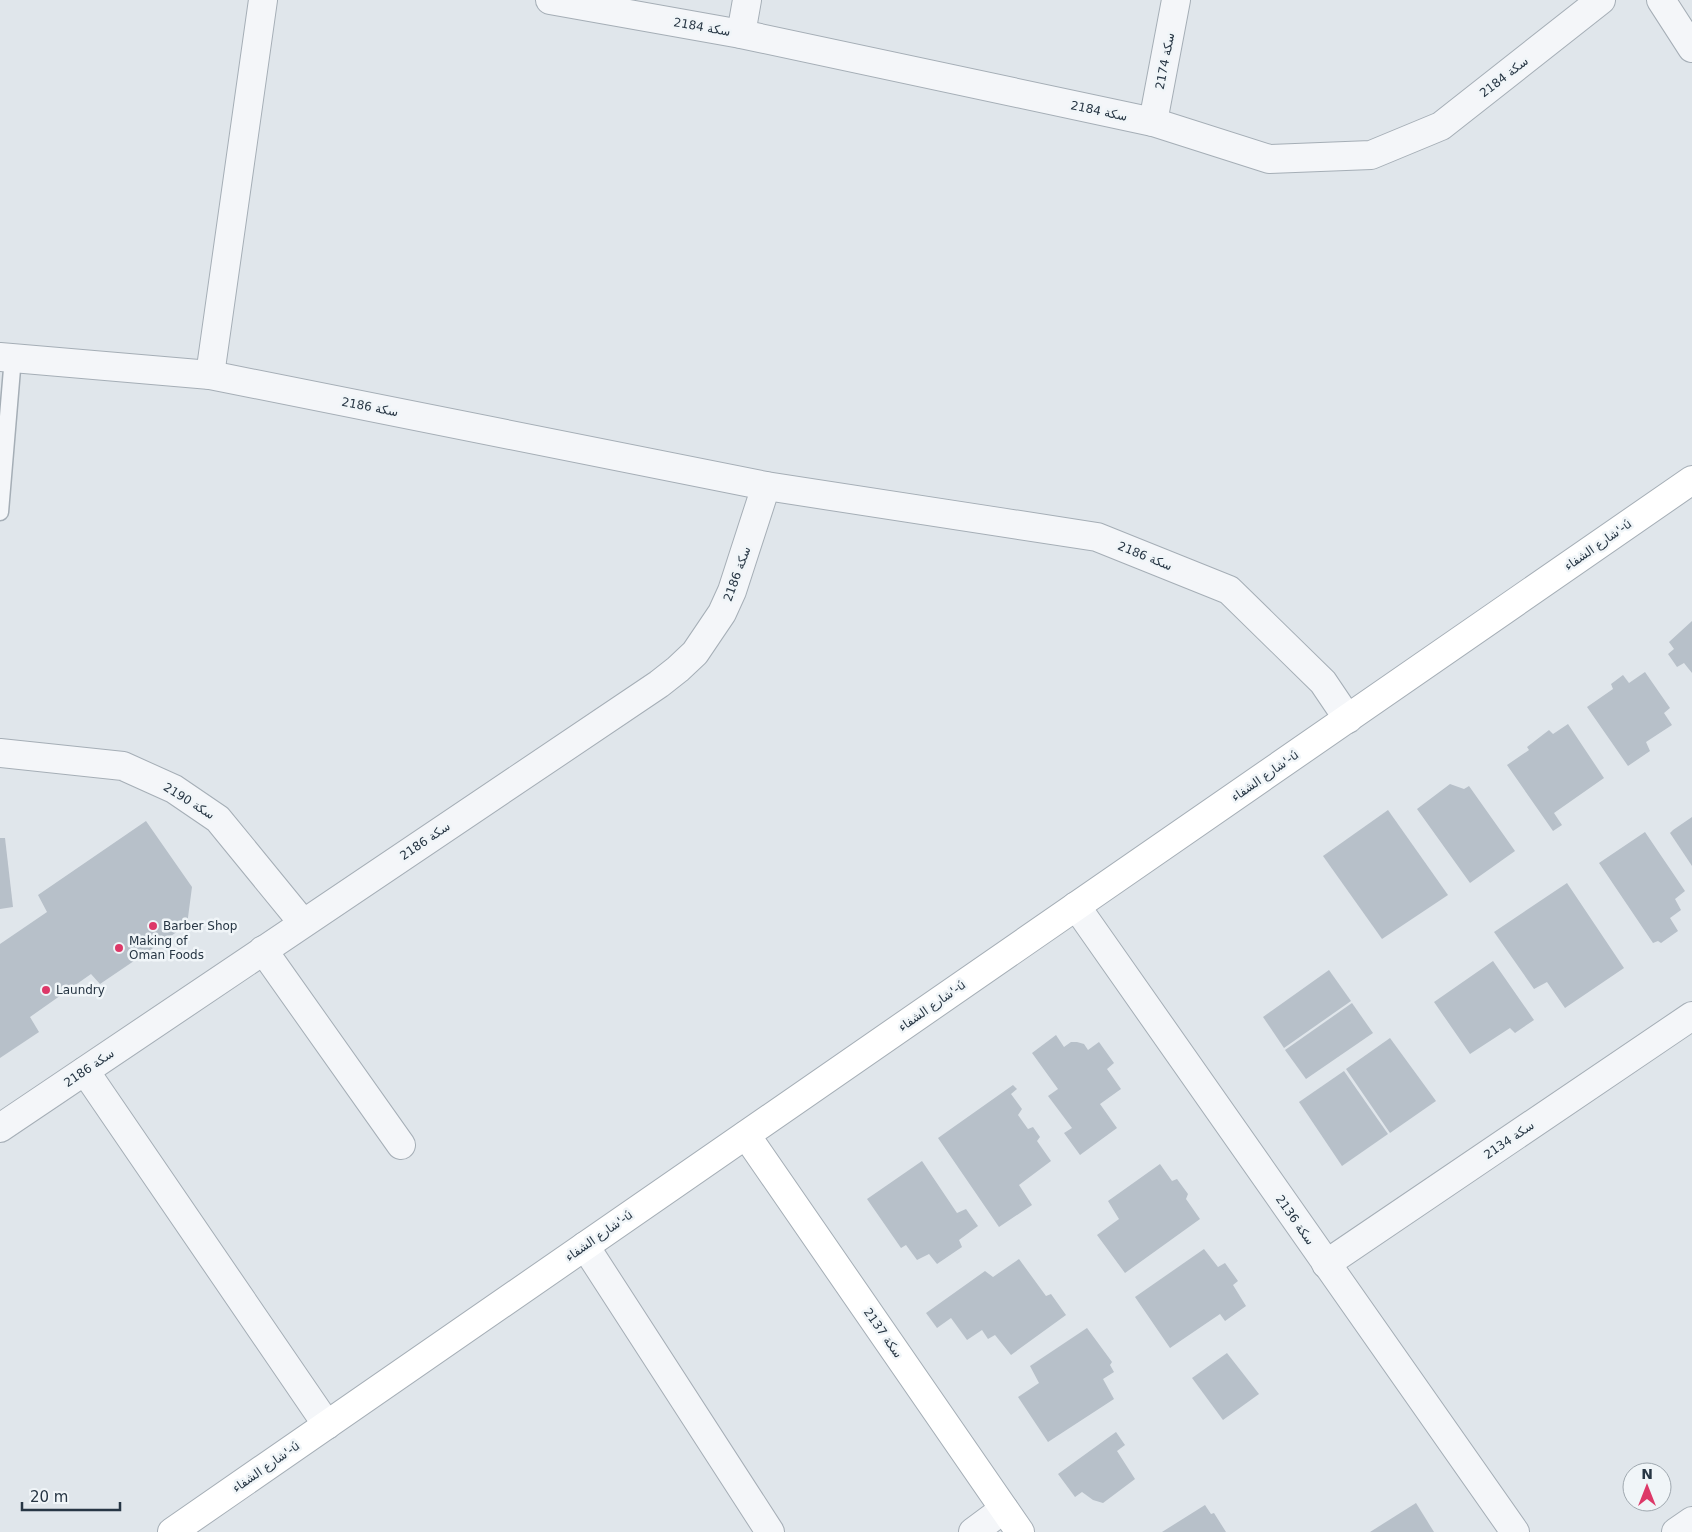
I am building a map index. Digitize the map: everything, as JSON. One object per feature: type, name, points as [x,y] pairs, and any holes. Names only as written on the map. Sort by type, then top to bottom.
[{"type":"street","points":[[210,375],[263,0]]},
{"type":"street","name":"سكة 2184","points":[[550,0],[741,34],[1154,122],[1269,159],[1370,156],[1441,126],[1601,0]]},
{"type":"street","points":[[741,34],[748,0]]},
{"type":"street","name":"سكة 2174","points":[[1154,122],[1176,0]]},
{"type":"street","points":[[1661,0],[1692,48]]},
{"type":"street","name":"سكة 2186","points":[[7,357],[210,375],[766,486],[1097,537],[1229,590],[1323,682],[1348,719]]},
{"type":"street","name":"شارع الشفاء'-ú","points":[[172,1532],[1692,480]]},
{"type":"street","name":"سكة 2186","points":[[0,1128],[659,684],[678,669],[695,652],[722,613],[732,591],[766,486]]},
{"type":"street","name":"سكة 2190","points":[[0,753],[123,766],[174,789],[218,819],[303,923]]},
{"type":"street","name":"سكة 2136","points":[[1076,906],[1516,1532]]},
{"type":"street","points":[[263,950],[400,1145]]},
{"type":"street","name":"سكة 2134","points":[[1326,1264],[1692,1016]]},
{"type":"street","points":[[85,1070],[327,1425]]},
{"type":"street","name":"سكة 2137","points":[[746,1135],[1020,1532]]},
{"type":"street","points":[[585,1246],[770,1532]]},
{"type":"street","points":[[973,1532],[1004,1509]]},
{"type":"street","points":[[1676,1532],[1692,1521]]},
{"type":"lane","points":[[0,512],[7,357]]},
{"type":"building","points":[[1692,621],[1692,673],[1684,663],[1677,667],[1668,654],[1674,649],[1669,642]]},
{"type":"building","points":[[1645,672],[1670,708],[1664,713],[1672,725],[1646,742],[1650,751],[1628,766],[1587,707],[1613,689],[1611,684],[1623,675],[1629,683]]},
{"type":"building","points":[[1568,724],[1604,778],[1554,813],[1562,825],[1553,831],[1507,765],[1529,750],[1527,747],[1549,730],[1553,734]]},
{"type":"building","points":[[1450,784],[1464,789],[1469,786],[1515,851],[1470,883],[1417,809]]},
{"type":"building","points":[[1388,810],[1448,895],[1382,939],[1323,856]]},
{"type":"building","points":[[1692,817],[1692,866],[1670,833]]},
{"type":"building","points":[[146,821],[192,887],[187,925],[100,984],[91,974],[30,1017],[39,1032],[0,1058],[0,944],[47,912],[38,895]]},
{"type":"building","points":[[1645,832],[1685,891],[1675,899],[1681,910],[1670,918],[1678,931],[1661,943],[1658,941],[1653,943],[1599,863]]},
{"type":"building","points":[[0,838],[5,838],[13,907],[0,909]]},
{"type":"building","points":[[1567,883],[1624,968],[1565,1008],[1547,982],[1534,989],[1494,932]]},
{"type":"building","points":[[1493,961],[1534,1020],[1515,1033],[1510,1028],[1470,1054],[1434,1002]]},
{"type":"building","points":[[1329,970],[1351,1001],[1284,1048],[1263,1017]]},
{"type":"building","points":[[1352,1003],[1373,1033],[1306,1079],[1285,1050]]},
{"type":"building","points":[[1056,1035],[1064,1047],[1071,1042],[1077,1042],[1084,1044],[1088,1050],[1099,1042],[1114,1063],[1107,1069],[1121,1089],[1100,1104],[1117,1128],[1080,1155],[1064,1133],[1072,1128],[1048,1096],[1058,1089],[1032,1053]]},
{"type":"building","points":[[1390,1038],[1436,1101],[1390,1133],[1346,1069]]},
{"type":"building","points":[[1344,1071],[1388,1134],[1342,1166],[1299,1102]]},
{"type":"building","points":[[1013,1085],[1017,1089],[1011,1094],[1022,1109],[1018,1115],[1028,1129],[1033,1127],[1040,1137],[1037,1141],[1051,1161],[1019,1185],[1032,1205],[999,1227],[938,1138]]},
{"type":"building","points":[[922,1161],[957,1213],[966,1209],[978,1226],[959,1240],[962,1247],[937,1264],[929,1254],[917,1260],[906,1245],[901,1248],[867,1199]]},
{"type":"building","points":[[1160,1164],[1172,1181],[1177,1179],[1188,1194],[1186,1199],[1200,1219],[1125,1273],[1097,1235],[1119,1219],[1108,1201]]},
{"type":"building","points":[[1204,1249],[1218,1267],[1225,1263],[1238,1281],[1233,1285],[1246,1306],[1225,1321],[1220,1314],[1170,1348],[1135,1297]]},
{"type":"building","points":[[1019,1259],[1046,1296],[1051,1294],[1066,1315],[1011,1355],[995,1335],[988,1339],[982,1330],[967,1340],[951,1318],[937,1328],[926,1313],[985,1271],[993,1277]]},
{"type":"building","points":[[1087,1328],[1112,1362],[1110,1365],[1114,1372],[1103,1379],[1114,1399],[1048,1442],[1018,1397],[1039,1383],[1030,1366]]},
{"type":"building","points":[[1227,1353],[1259,1394],[1223,1420],[1192,1378]]},
{"type":"building","points":[[1116,1432],[1125,1445],[1117,1451],[1135,1479],[1103,1503],[1093,1500],[1082,1492],[1075,1497],[1058,1474]]},
{"type":"building","points":[[1416,1503],[1434,1532],[1370,1532]]},
{"type":"building","points":[[1205,1505],[1211,1514],[1214,1513],[1226,1532],[1162,1532]]},
{"type":"place","name":"Barber Shop","points":[[153,926]]},
{"type":"place","name":"Making of Oman Foods","points":[[119,948]]},
{"type":"place","name":"Laundry","points":[[46,990]]}]
